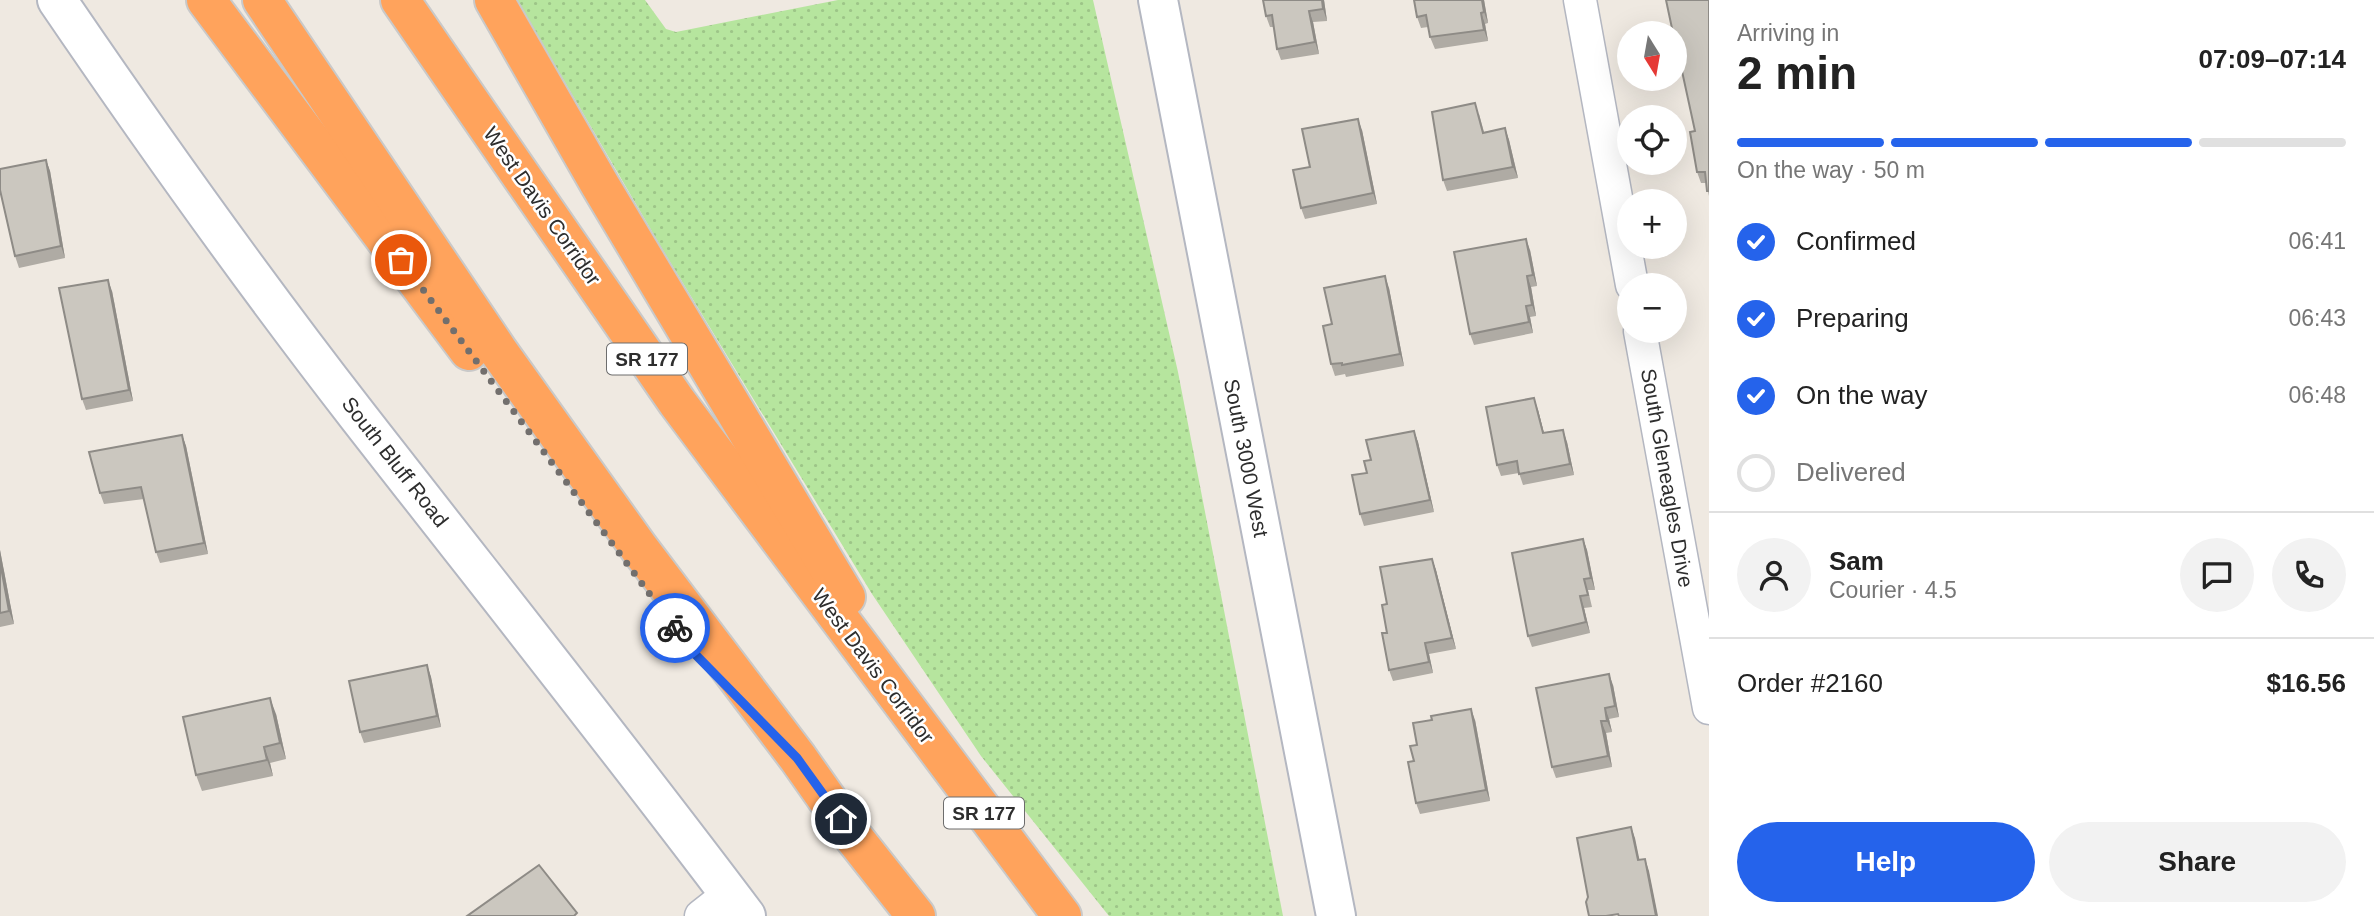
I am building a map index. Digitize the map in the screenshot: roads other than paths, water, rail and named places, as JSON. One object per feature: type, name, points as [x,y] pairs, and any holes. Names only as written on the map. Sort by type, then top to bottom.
[{"type":"highway","points":[[206,0],[692,651],[797,758]]},
{"type":"highway","points":[[262,0],[499,352],[639,548],[855,839],[916,916]]},
{"type":"highway","name":"West Davis Corridor","points":[[400,0],[677,402],[905,710],[1062,916]]},
{"type":"highway","points":[[494,0],[607,197],[827,561],[905,710]]},
{"type":"street","name":"South Bluff Road","points":[[57,0],[118,90],[356,414],[725,909]]},
{"type":"street","name":"South 3000 West","points":[[1158,0],[1336,916]]},
{"type":"street","points":[[1580,0],[1630,273]]},
{"type":"street","name":"South Gleneagles Drive","points":[[1642,343],[1709,708]]}]
